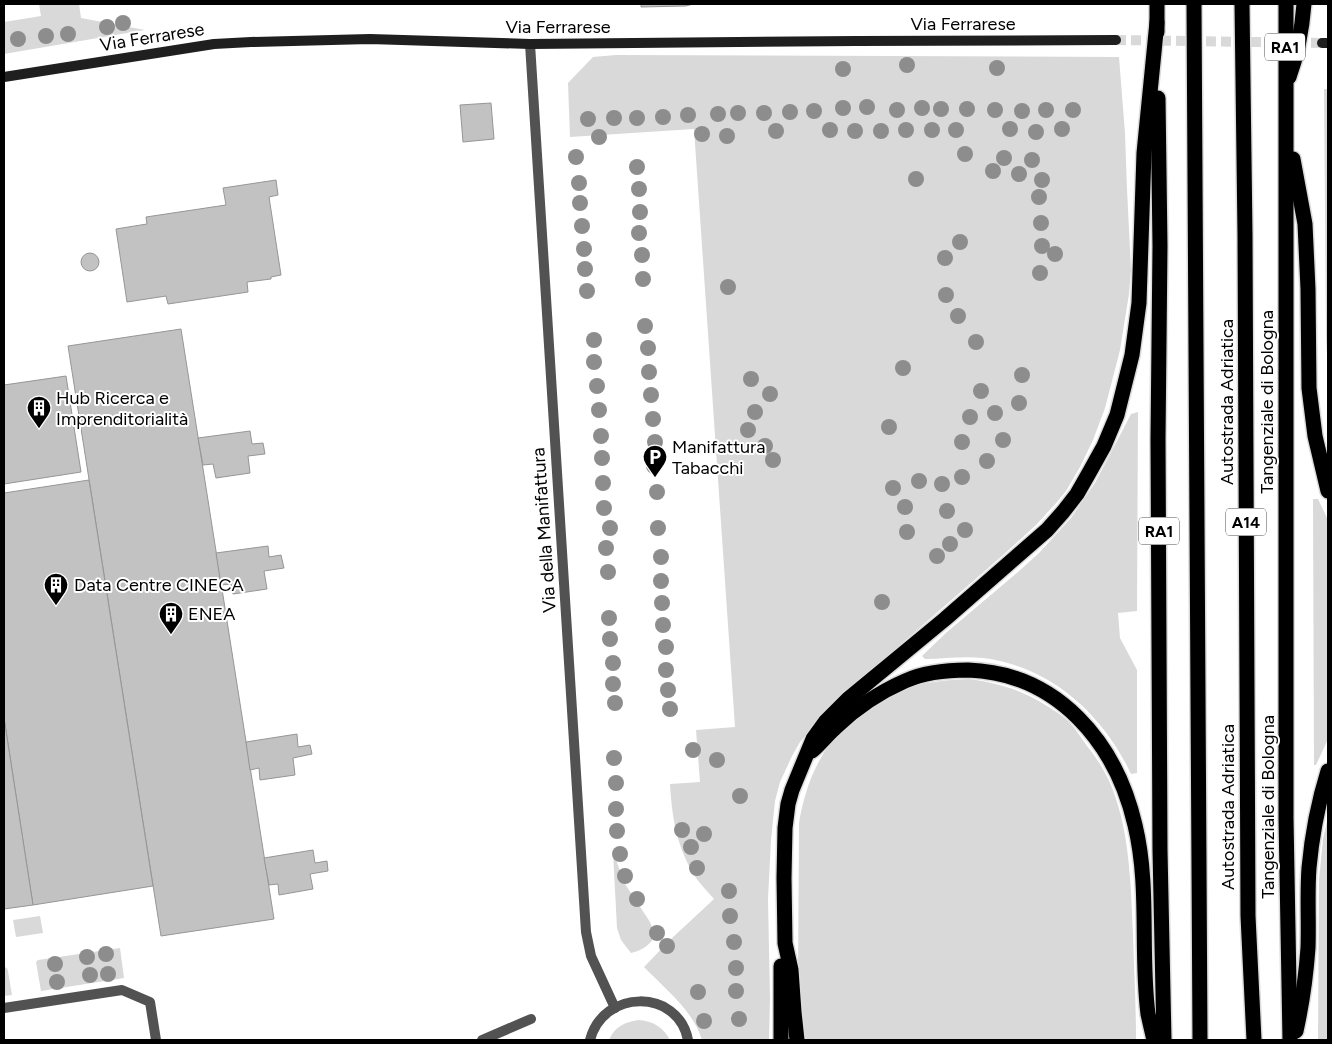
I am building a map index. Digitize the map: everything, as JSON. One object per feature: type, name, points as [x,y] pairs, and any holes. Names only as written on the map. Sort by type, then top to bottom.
[{"type":"highway","name":"RA1","points":[[1157,4],[1160,246],[1158,439],[1160,850],[1164,1040]]},
{"type":"highway","name":"Autostrada Adriatica","points":[[1194,4],[1200,1040]]},
{"type":"highway","name":"Autostrada Adriatica","points":[[1242,4],[1248,906],[1254,1040]]},
{"type":"highway","name":"Tangenziale di Bologna","points":[[1286,4],[1286,818],[1290,1040]]},
{"type":"highway","points":[[1285,90],[1295,60],[1302,27],[1304,4]]},
{"type":"highway","points":[[798,1040],[795,1026],[791,970],[786,943],[785,828],[792,790],[813,739],[836,710],[1047,530],[1077,494],[1104,446],[1117,415],[1128,376],[1139,303],[1144,152],[1157,22]]},
{"type":"highway","points":[[1286,126],[1306,224],[1309,388],[1315,436],[1328,491]]},
{"type":"highway","points":[[805,756],[836,727],[867,702],[907,680],[930,673],[962,670],[1003,675],[1025,682],[1051,695],[1086,725],[1106,752],[1126,796],[1136,826],[1144,898],[1146,994],[1154,1040]]},
{"type":"highway","points":[[1294,1040],[1302,1004],[1308,950],[1309,871],[1312,841],[1328,771]]},
{"type":"highway","points":[[781,1040],[781,972],[782,956],[786,943]]},
{"type":"main road","name":"Via Ferrarese","points":[[4,77],[214,44],[370,39],[530,44],[866,40],[1116,40]]},
{"type":"street","name":"Via della Manifattura","points":[[530,44],[586,932],[592,956],[615,1008]]},
{"type":"street","points":[[4,1008],[122,990],[150,1002],[156,1040]]},
{"type":"street","points":[[590,1040],[599,1020],[610,1010],[626,1003],[638,1001],[662,1006],[673,1014],[688,1040]]},
{"type":"street","points":[[482,1040],[531,1019]]},
{"type":"shaded area","points":[[39,4],[79,4],[81,18],[145,30],[4,54],[4,22],[41,16]]},
{"type":"shaded area","points":[[616,55],[1119,57],[1125,133],[1131,270],[1120,350],[1105,408],[1080,467],[1057,502],[1036,525],[1002,556],[832,704],[800,742],[792,756],[780,782],[775,801],[771,840],[768,899],[769,1040],[702,1040],[698,1029],[685,1010],[644,967],[714,899],[696,878],[684,856],[674,821],[670,784],[700,782],[696,730],[735,727],[694,129],[570,137],[568,83],[593,57]]},
{"type":"shaded area","points":[[1324,89],[1328,89],[1328,370],[1326,338]]},
{"type":"shaded area","points":[[1138,412],[1137,611],[1118,613],[1120,638],[1137,670],[1137,773],[1131,774],[1119,752],[1090,713],[1072,696],[1052,682],[1030,671],[1007,663],[983,658],[925,659],[922,656],[1039,553],[1071,518],[1095,483],[1131,414]]},
{"type":"shaded area","points":[[1313,499],[1318,499],[1328,520],[1328,739],[1316,765],[1314,765]]},
{"type":"shaded area","points":[[969,679],[1019,691],[1058,713],[1074,728],[1108,778],[1121,815],[1129,866],[1136,1040],[806,1040],[801,1017],[798,979],[799,823],[807,790],[815,768],[837,736],[859,716],[885,698],[901,690],[918,685]]},
{"type":"shaded area","points":[[1328,817],[1328,1040],[1318,1040],[1319,880],[1323,839]]},
{"type":"shaded area","points":[[613,852],[625,884],[650,922],[655,935],[645,947],[631,953],[621,940],[617,928]]},
{"type":"shaded area","points":[[40,916],[43,933],[16,937],[13,920]]},
{"type":"shaded area","points":[[120,948],[124,978],[41,991],[36,962],[38,960]]},
{"type":"shaded area","points":[[4,967],[8,971],[12,995],[4,996]]},
{"type":"shaded area","points":[[638,1020],[657,1026],[670,1040],[609,1040],[611,1035],[620,1026]]},
{"type":"building","points":[[641,4],[693,4],[686,6],[641,7]]},
{"type":"building","points":[[491,103],[494,139],[463,142],[460,105]]},
{"type":"building","points":[[276,180],[278,195],[269,197],[281,275],[271,277],[271,279],[247,282],[248,292],[168,304],[166,296],[127,302],[116,229],[147,224],[146,217],[226,205],[223,188]]},
{"type":"building","points":[[90,253],[96,256],[99,262],[96,268],[90,271],[84,268],[81,262],[84,256]]},
{"type":"building","name":"ENEA","points":[[181,329],[274,919],[161,936],[68,346]]},
{"type":"building","name":"Hub Ricerca e Imprenditorialità","points":[[66,376],[81,472],[4,484],[4,385]]},
{"type":"building","points":[[250,431],[252,444],[263,443],[265,454],[248,456],[250,473],[216,478],[213,464],[203,465],[198,438]]},
{"type":"building","name":"Data Centre CINECA","points":[[89,480],[153,886],[33,905],[4,718],[4,493]]},
{"type":"building","points":[[268,546],[269,557],[281,555],[284,568],[264,571],[267,589],[233,594],[231,584],[221,585],[216,553]]},
{"type":"building","points":[[4,718],[33,905],[4,909]]},
{"type":"building","points":[[297,734],[298,747],[310,745],[312,754],[293,758],[295,775],[260,780],[259,768],[250,770],[246,742]]},
{"type":"building","points":[[313,850],[315,863],[327,861],[328,871],[310,874],[313,889],[279,895],[278,884],[269,885],[264,858]]},
{"type":"tunnel","points":[[1116,40],[1322,43]]},
{"type":"place","name":"Hub Ricerca e Imprenditorialità","points":[[39,429]]},
{"type":"place","name":"Manifattura Tabacchi","points":[[655,478]]},
{"type":"place","name":"Data Centre CINECA","points":[[56,606]]},
{"type":"place","name":"ENEA","points":[[171,635]]}]
